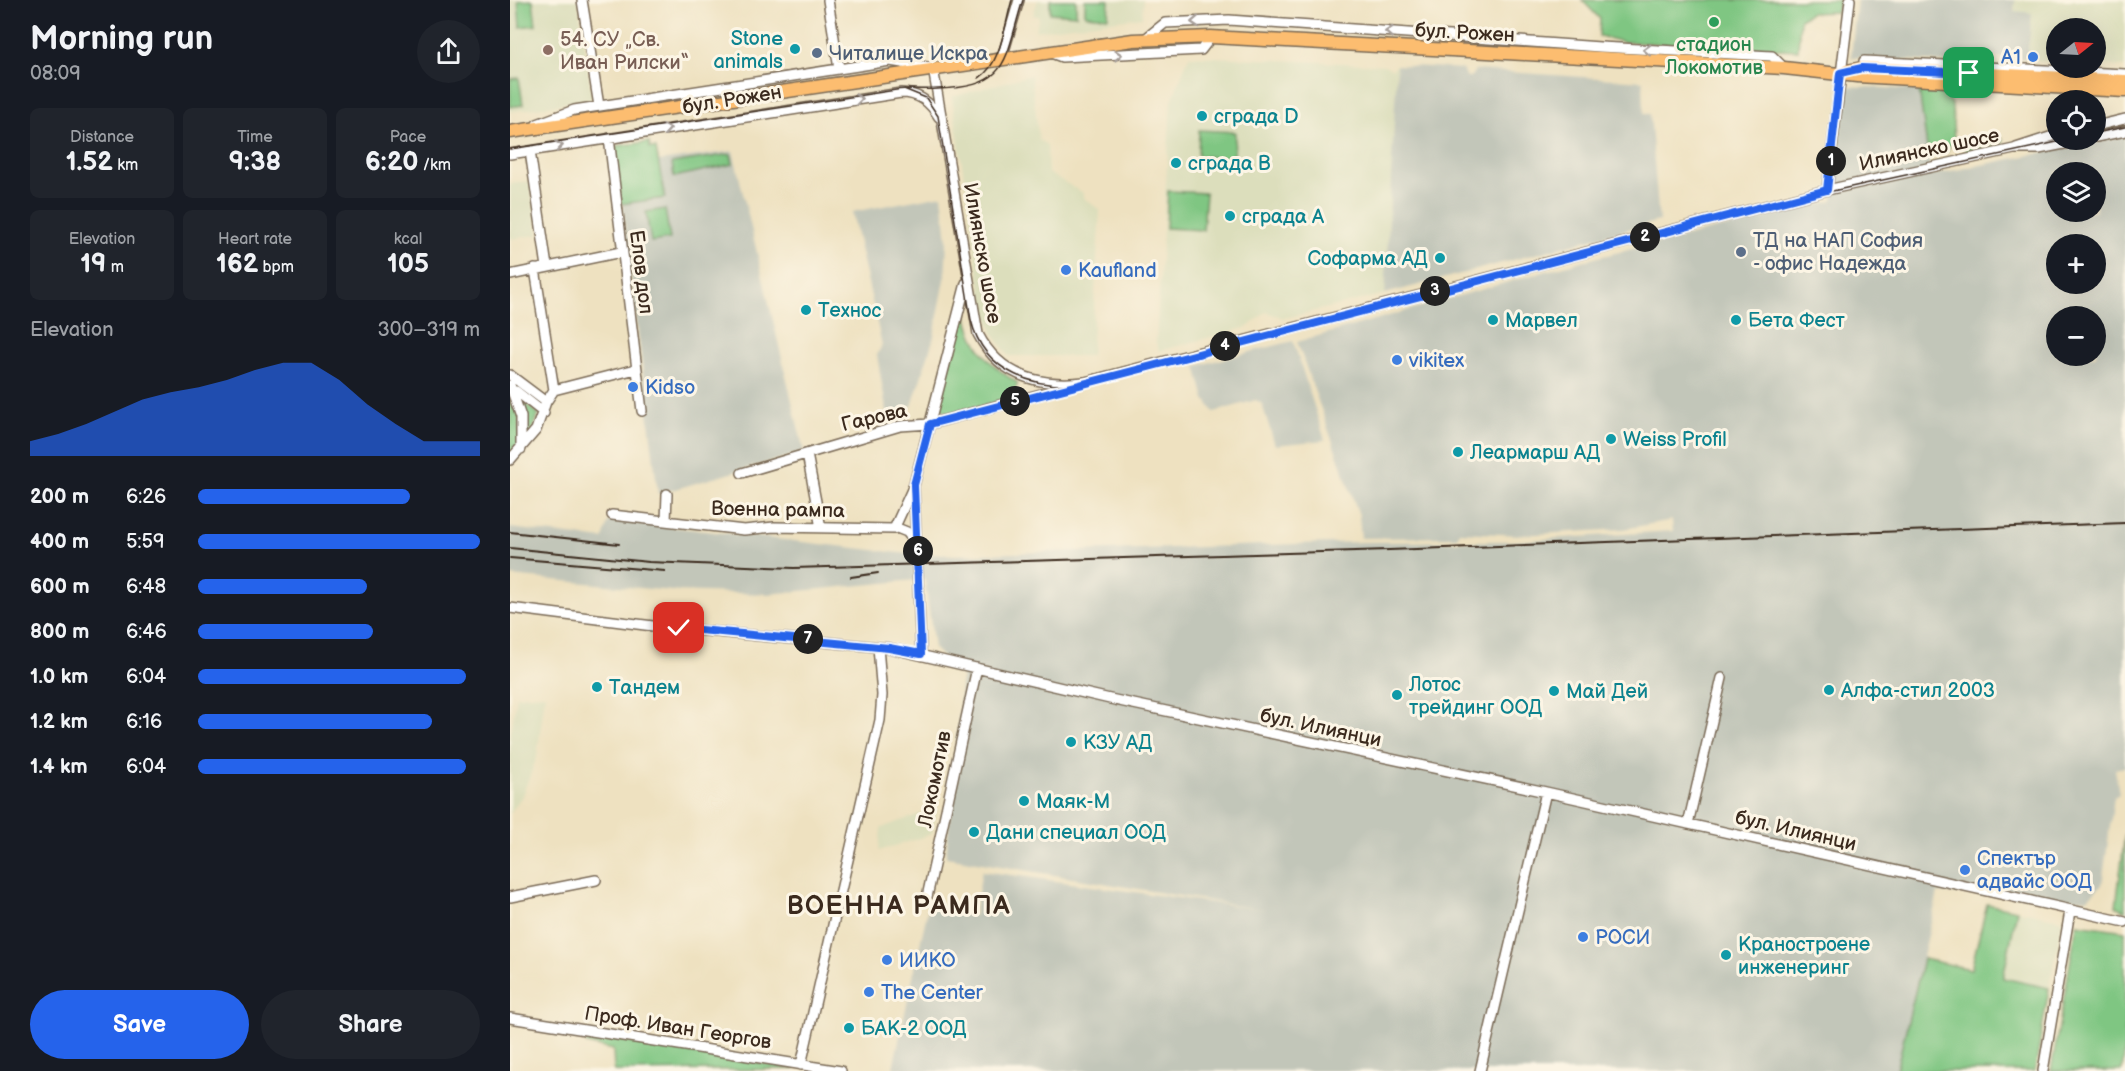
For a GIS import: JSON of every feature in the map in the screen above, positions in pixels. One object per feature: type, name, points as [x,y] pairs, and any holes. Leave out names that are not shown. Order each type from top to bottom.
[{"type":"main road","name":"бул. Рожен","points":[[515,131],[1002,58],[1145,39],[1211,37],[1784,68],[2125,91]]},
{"type":"main road","name":"бул. Рожен","points":[[1840,73],[1862,68],[2125,81]]},
{"type":"street","points":[[582,0],[598,106]]},
{"type":"street","points":[[828,0],[838,69]]},
{"type":"street","points":[[1002,58],[1019,0]]},
{"type":"street","points":[[1827,190],[1850,0]]},
{"type":"street","name":"бул. Рожен","points":[[1145,39],[1165,23],[1229,20],[1600,47],[1772,56],[1784,68]]},
{"type":"street","name":"бул. Рожен","points":[[1048,52],[1062,57],[1201,50],[1211,37]]},
{"type":"street","name":"бул. Рожен","points":[[515,131],[574,110],[890,61],[933,68]]},
{"type":"street","points":[[1863,61],[2125,74]]},
{"type":"street","name":"Илиянско шосе","points":[[933,68],[978,334],[1000,363],[1016,374],[1042,383],[1085,382],[1827,190],[2014,149],[2046,137]]},
{"type":"street","name":"бул. Рожен","points":[[510,154],[901,93],[915,94],[926,101],[938,116],[943,128]]},
{"type":"street","points":[[2106,124],[2125,119]]},
{"type":"street","points":[[2106,135],[2125,131]]},
{"type":"street","name":"Елов дол","points":[[609,138],[642,411]]},
{"type":"street","name":"Илиянско шосе","points":[[2014,149],[2046,148]]},
{"type":"street","points":[[530,151],[547,267]]},
{"type":"street","points":[[510,275],[621,252]]},
{"type":"street","points":[[535,269],[554,390]]},
{"type":"street","points":[[918,546],[907,532],[893,529],[914,485],[967,278]]},
{"type":"street","points":[[510,460],[536,430],[546,402],[554,390],[636,369]]},
{"type":"street","points":[[510,375],[546,402]]},
{"type":"street","name":"Гарова","points":[[742,473],[900,426],[930,424],[1085,382]]},
{"type":"street","points":[[510,385],[544,412]]},
{"type":"street","points":[[510,385],[521,417],[521,450]]},
{"type":"street","points":[[807,454],[821,528]]},
{"type":"street","points":[[914,485],[921,654]]},
{"type":"street","points":[[666,521],[667,494]]},
{"type":"street","name":"Военна рампа","points":[[612,515],[744,530],[893,529]]},
{"type":"street","name":"бул. Илиянци","points":[[510,609],[644,625],[878,647],[921,654],[1325,747],[1546,792],[2070,911],[2123,919]]},
{"type":"street","points":[[801,1065],[880,720],[882,695],[878,647]]},
{"type":"street","name":"Локомотив","points":[[927,897],[976,668]]},
{"type":"street","points":[[1688,825],[1722,678]]},
{"type":"street","points":[[1480,1071],[1546,792]]},
{"type":"street","points":[[510,897],[596,880]]},
{"type":"street","points":[[2043,1071],[2070,911]]},
{"type":"street","name":"Проф. Иван Георгов","points":[[510,1018],[841,1071]]},
{"type":"shaded area","name":"54. СУ „Св. Иван Рилски“","points":[[510,0],[578,0],[592,99],[510,112]]},
{"type":"shaded area","points":[[1038,0],[1143,0],[1142,17],[1035,31],[1039,17],[1033,15]]},
{"type":"shaded area","points":[[1857,0],[2015,0],[2014,11],[2032,13],[2027,59],[1979,56],[1978,64],[1851,57]]},
{"type":"shaded area","points":[[2015,0],[2125,0],[2125,67],[2106,65],[2106,18],[2046,18],[2046,62],[2027,59],[2032,14],[2014,11]]},
{"type":"shaded area","points":[[1189,56],[1385,65],[1392,69],[1397,65],[1385,294],[1284,318],[1266,312],[1248,327],[1159,351],[1156,343],[1171,103]]},
{"type":"shaded area","points":[[1397,65],[1462,69],[1466,77],[1471,77],[1475,70],[1643,81],[1644,114],[1650,114],[1659,221],[1385,294]]},
{"type":"shaded area","points":[[1031,75],[1039,140],[1047,145],[1048,173],[1082,192],[1085,199],[1100,210],[1091,356],[1008,356],[993,333],[983,304],[952,97]]},
{"type":"shaded area","points":[[1846,86],[1919,90],[1931,175],[2055,150],[2106,150],[2106,140],[2125,136],[2125,767],[2115,769],[2119,794],[2114,797],[2102,885],[2087,899],[1938,893],[1896,1071],[913,1071],[893,1068],[928,908],[974,916],[982,871],[1265,910],[946,857],[962,676],[934,648],[925,579],[768,594],[672,591],[510,576],[510,528],[603,539],[609,520],[908,554],[955,555],[1362,542],[1514,541],[1673,531],[1672,520],[1624,529],[1520,535],[1460,532],[1457,537],[1361,538],[1359,515],[1297,342],[1582,261],[1833,201]]},
{"type":"shaded area","points":[[649,142],[650,148],[656,148],[659,161],[733,151],[804,452],[658,494],[615,146]]},
{"type":"shaded area","points":[[530,181],[538,235],[510,239],[510,184]]},
{"type":"shaded area","points":[[942,195],[947,240],[945,280],[933,340],[912,406],[906,407],[908,414],[888,420],[877,355],[882,345],[852,212]]},
{"type":"shaded area","points":[[1293,341],[1325,440],[1275,445],[1262,404],[1256,400],[1214,412],[1205,399],[1196,366]]},
{"type":"shaded area","points":[[545,694],[537,757],[522,796],[510,814],[510,738],[517,696]]},
{"type":"shaded area","points":[[937,808],[932,834],[879,851],[881,828]]},
{"type":"shaded area","points":[[2017,910],[2063,920],[2049,988],[2003,978]]},
{"type":"green space","points":[[533,0],[536,25],[520,27],[518,1]]},
{"type":"green space","points":[[1050,0],[1076,0],[1076,15],[1050,13]]},
{"type":"green space","points":[[1085,0],[1109,0],[1108,17],[1085,15]]},
{"type":"green space","name":"стадион Локомотив","points":[[1582,0],[1839,0],[1837,12],[1810,13],[1800,19],[1798,50],[1623,42],[1599,36],[1600,19]]},
{"type":"green space","points":[[519,78],[523,105],[510,107],[510,79]]},
{"type":"green space","points":[[1919,90],[1938,91],[1952,105],[1954,139],[1946,152],[1928,155]]},
{"type":"green space","points":[[1199,130],[1235,132],[1234,158],[1198,156]]},
{"type":"green space","points":[[2002,138],[2003,143],[1965,151],[1963,145]]},
{"type":"green space","points":[[649,142],[650,148],[656,148],[665,198],[621,204],[615,146]]},
{"type":"green space","points":[[731,154],[733,164],[674,177],[672,163]]},
{"type":"green space","points":[[1168,191],[1206,193],[1203,230],[1166,228]]},
{"type":"green space","points":[[665,209],[670,239],[651,242],[646,212]]},
{"type":"green space","points":[[962,314],[966,314],[973,336],[984,354],[999,370],[1018,383],[1011,398],[951,415],[941,409],[939,402]]},
{"type":"green space","points":[[510,395],[519,416],[519,445],[510,456]]},
{"type":"green space","points":[[521,400],[539,414],[526,439],[526,424]]},
{"type":"green space","points":[[2125,834],[2125,911],[2116,906]]},
{"type":"green space","points":[[1987,904],[2017,910],[2003,978],[2049,988],[2035,1071],[1896,1071],[1923,959],[1971,969]]},
{"type":"green space","points":[[2077,924],[2125,931],[2125,1048],[2122,1071],[2051,1071]]},
{"type":"green space","points":[[587,1035],[796,1069],[614,1071],[613,1050],[586,1044]]},
{"type":"tram line","points":[[979,78],[986,72],[997,54],[1012,0]]},
{"type":"tram line","points":[[510,149],[896,90],[962,87],[979,83],[992,76],[1001,66],[1007,54],[1023,0]]},
{"type":"tram line","points":[[904,89],[926,98],[938,116],[971,320],[978,338],[988,354],[1000,366],[1015,374],[1032,381],[1068,385],[1086,384],[1828,192],[2046,144]]},
{"type":"tram line","points":[[2106,131],[2125,127]]},
{"type":"railway","points":[[510,548],[649,562],[794,568],[1389,550],[2125,523]]},
{"type":"railway","points":[[510,532],[619,544]]},
{"type":"railway","points":[[510,558],[665,571]]},
{"type":"railway","points":[[851,577],[878,573]]},
{"type":"place","name":"стадион Локомотив","points":[[1714,22]]},
{"type":"place","name":"Stone animals","points":[[795,49]]},
{"type":"place","name":"54. СУ „Св. Иван Рилски“","points":[[548,50]]},
{"type":"place","name":"Читалище Искра","points":[[817,53]]},
{"type":"place","name":"A1","points":[[2033,57]]},
{"type":"place","name":"сграда D","points":[[1202,116]]},
{"type":"place","name":"сграда В","points":[[1176,163]]},
{"type":"place","name":"сграда А","points":[[1230,216]]},
{"type":"place","name":"ТД на НАП София - офис Надежда","points":[[1741,252]]},
{"type":"place","name":"Софарма АД","points":[[1440,258]]},
{"type":"place","name":"Kaufland","points":[[1066,270]]},
{"type":"place","name":"Технос","points":[[806,310]]},
{"type":"place","name":"Марвел","points":[[1493,320]]},
{"type":"place","name":"Бета Фест","points":[[1736,320]]},
{"type":"place","name":"vikitex","points":[[1397,360]]},
{"type":"place","name":"Kidso","points":[[633,387]]},
{"type":"place","name":"Weiss Profil","points":[[1611,439]]},
{"type":"place","name":"Леармарш АД","points":[[1458,452]]},
{"type":"place","name":"Тандем","points":[[597,687]]},
{"type":"place","name":"Алфа-стил 2003","points":[[1829,690]]},
{"type":"place","name":"Май Дей","points":[[1554,691]]},
{"type":"place","name":"Лотос трейдинг ООД","points":[[1397,695]]},
{"type":"place","name":"КЗУ АД","points":[[1071,742]]},
{"type":"place","name":"Маяк-М","points":[[1024,801]]},
{"type":"place","name":"Дани специал ООД","points":[[974,832]]},
{"type":"place","name":"Спектър адвайс ООД","points":[[1965,870]]},
{"type":"place","name":"РОСИ","points":[[1583,937]]},
{"type":"place","name":"Краностроене инженеринг","points":[[1726,955]]},
{"type":"place","name":"ИИКО","points":[[887,960]]},
{"type":"place","name":"The Center","points":[[869,992]]},
{"type":"place","name":"БАК-2 ООД","points":[[849,1028]]},
{"type":"district","name":"ВОЕННА РАМПА","points":[[899,905]]},
{"type":"route","points":[[679,628],[889,648],[921,654],[920,585],[914,485],[930,424],[1827,190],[1840,73],[1862,68],[1969,73]]}]
